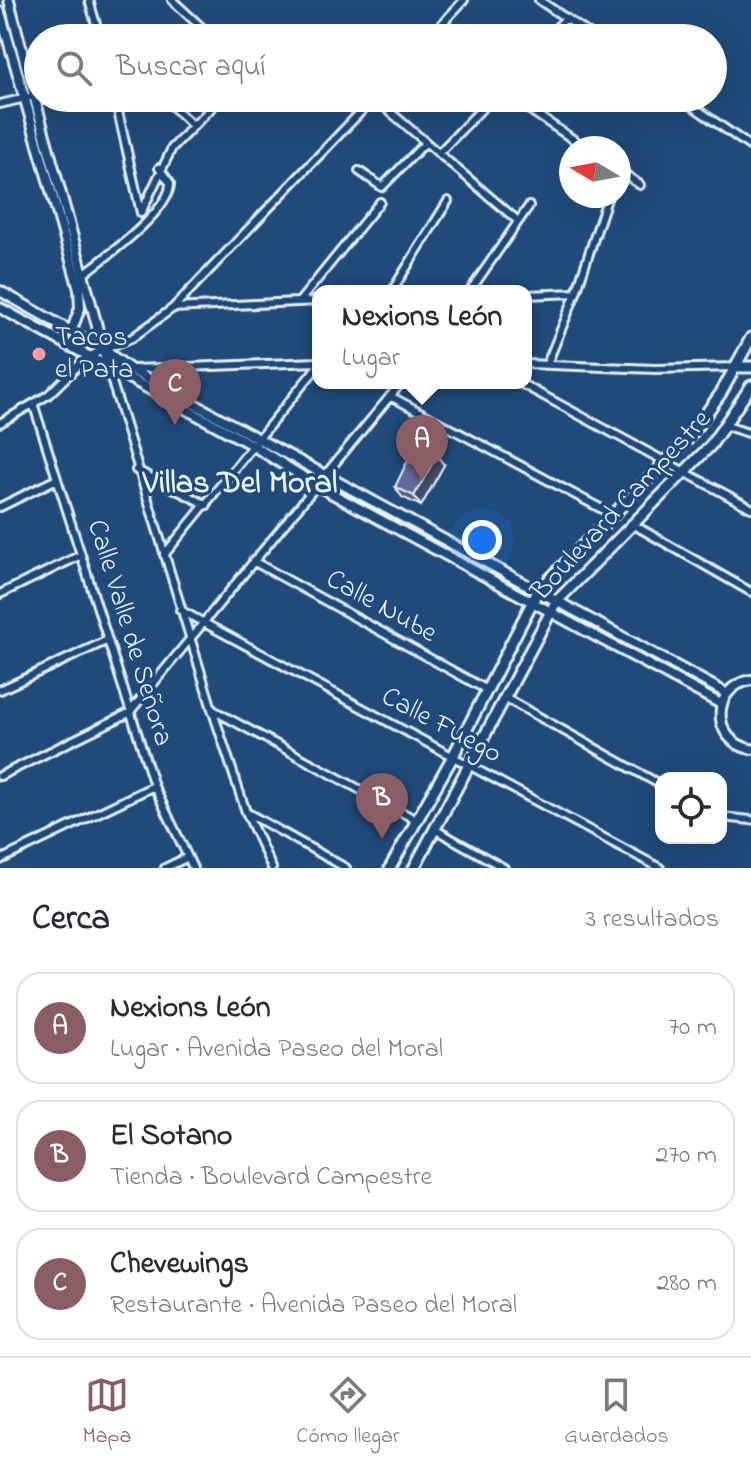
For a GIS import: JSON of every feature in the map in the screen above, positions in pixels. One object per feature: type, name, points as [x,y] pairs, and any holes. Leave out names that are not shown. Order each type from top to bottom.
[{"type":"main road","name":"Boulevard Campestre","points":[[390,868],[452,758],[538,591],[615,516],[699,427],[751,338]]},
{"type":"main road","points":[[736,367],[751,367]]},
{"type":"main road","name":"Boulevard Campestre","points":[[414,868],[507,699],[556,602],[687,472],[727,426],[751,386]]},
{"type":"street","points":[[9,0],[24,66]]},
{"type":"street","points":[[89,0],[96,24]]},
{"type":"street","points":[[172,0],[198,24]]},
{"type":"street","points":[[442,24],[464,0]]},
{"type":"street","points":[[539,0],[575,24]]},
{"type":"street","points":[[0,12],[24,78]]},
{"type":"street","points":[[560,24],[566,18]]},
{"type":"street","points":[[0,104],[24,99]]},
{"type":"street","points":[[34,112],[53,204],[80,299],[71,332]]},
{"type":"street","points":[[36,112],[65,201],[136,470],[246,812],[272,868]]},
{"type":"street","points":[[118,112],[143,224]]},
{"type":"street","points":[[178,112],[193,126]]},
{"type":"street","points":[[141,213],[159,168],[172,148],[207,112]]},
{"type":"street","points":[[0,423],[34,406],[87,357],[132,338],[173,308],[361,112]]},
{"type":"street","points":[[391,112],[518,221]]},
{"type":"street","points":[[439,153],[479,112]]},
{"type":"street","points":[[533,112],[568,136]]},
{"type":"street","points":[[701,112],[751,147]]},
{"type":"street","points":[[359,171],[382,187],[426,142]]},
{"type":"street","points":[[85,273],[143,224],[170,191],[170,183],[159,168]]},
{"type":"street","points":[[631,179],[640,185]]},
{"type":"street","points":[[53,204],[65,201]]},
{"type":"street","points":[[396,285],[448,201]]},
{"type":"street","points":[[313,285],[380,202]]},
{"type":"street","points":[[474,285],[529,206]]},
{"type":"street","points":[[547,364],[576,293],[604,208]]},
{"type":"street","points":[[299,302],[312,286]]},
{"type":"street","points":[[0,291],[103,349],[130,369],[726,693]]},
{"type":"street","points":[[532,295],[576,293]]},
{"type":"street","points":[[173,308],[312,301]]},
{"type":"street","points":[[0,308],[252,445],[316,485],[549,613],[721,704]]},
{"type":"street","points":[[130,369],[312,364]]},
{"type":"street","points":[[532,364],[655,369],[736,367]]},
{"type":"street","points":[[164,555],[312,372]]},
{"type":"street","points":[[0,776],[129,713],[396,389]]},
{"type":"street","points":[[531,389],[751,508]]},
{"type":"street","points":[[390,396],[615,516]]},
{"type":"street","name":"Calle Valle de Señora","points":[[34,406],[154,786],[193,868]]},
{"type":"street","points":[[727,426],[751,434]]},
{"type":"street","points":[[136,470],[207,505]]},
{"type":"street","points":[[0,507],[57,479]]},
{"type":"street","points":[[634,525],[751,592]]},
{"type":"street","points":[[0,594],[81,555]]},
{"type":"street","name":"Calle Nube","points":[[253,561],[487,690]]},
{"type":"street","name":"Calle Fuego","points":[[180,610],[660,868]]},
{"type":"street","points":[[0,690],[108,640]]},
{"type":"street","points":[[751,680],[726,693],[721,704],[725,733],[749,749],[751,759]]},
{"type":"street","points":[[507,699],[655,782]]},
{"type":"street","points":[[212,709],[418,821]]},
{"type":"street","points":[[0,860],[154,786]]},
{"type":"street","points":[[246,812],[346,868]]},
{"type":"street","points":[[727,818],[751,820]]},
{"type":"street","points":[[436,830],[504,868]]},
{"type":"street","points":[[165,868],[188,857]]},
{"type":"building","points":[[416,443],[437,455],[414,496],[395,487]]},
{"type":"place","name":"Tacos el Pata","points":[[39,354]]},
{"type":"place","name":"Chevewings","points":[[175,425]]},
{"type":"place","name":"Nexions León","points":[[422,481]]},
{"type":"place","name":"El Sotano","points":[[382,839]]},
{"type":"district","name":"Villas Del Moral","points":[[240,484]]}]
